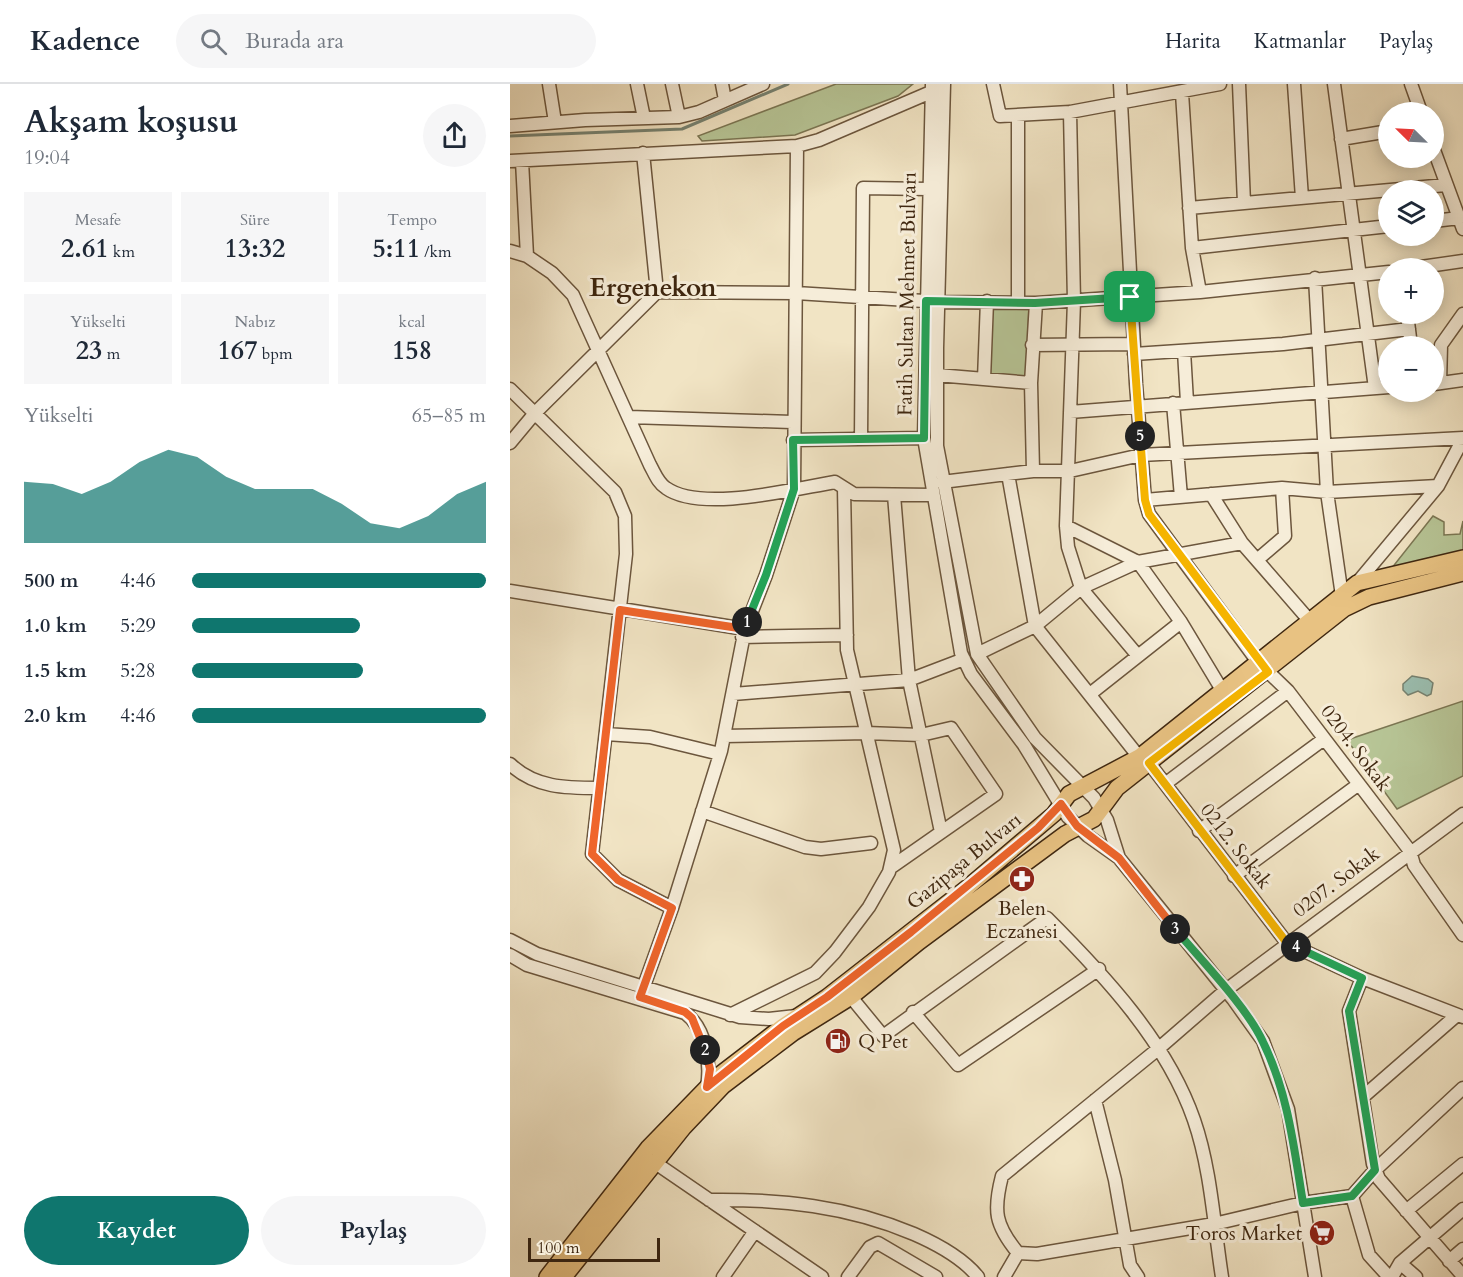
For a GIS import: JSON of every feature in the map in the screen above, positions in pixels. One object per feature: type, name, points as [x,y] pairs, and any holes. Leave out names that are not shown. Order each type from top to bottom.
[{"type":"main road","name":"Gazipaşa Bulvarı","points":[[564,1277],[654,1162],[723,1086],[793,1033],[851,997],[919,942],[1077,826],[1094,819],[1117,788],[1144,760],[1222,690],[1263,667],[1309,620],[1357,583],[1463,558]]},
{"type":"main road","name":"Gazipaşa Bulvarı","points":[[547,1277],[648,1148],[707,1087],[960,893],[1038,828],[1069,794],[1144,760],[1263,667],[1344,609],[1369,597],[1463,573]]},
{"type":"street","points":[[549,84],[555,122]]},
{"type":"street","points":[[637,84],[644,118]]},
{"type":"street","points":[[672,84],[679,117]]},
{"type":"street","points":[[722,84],[725,100]]},
{"type":"street","name":"Fatih Sultan Mehmet Bulvarı","points":[[944,84],[937,446],[942,482],[977,654],[1035,738],[1081,788],[1094,798],[1119,858]]},
{"type":"street","points":[[993,84],[1000,116],[1070,112],[1182,93],[1220,84]]},
{"type":"street","points":[[1120,84],[1130,297],[1145,500],[1282,488],[1327,492],[1438,486]]},
{"type":"street","points":[[1239,84],[1244,203]]},
{"type":"street","points":[[1294,84],[1302,198]]},
{"type":"street","points":[[1334,84],[1375,388]]},
{"type":"street","points":[[1412,84],[1418,102]]},
{"type":"street","points":[[510,126],[679,117],[699,112],[760,85]]},
{"type":"street","points":[[527,256],[516,161],[797,146],[819,140],[932,88]]},
{"type":"street","name":"Fatih Sultan Mehmet Bulvarı","points":[[932,88],[924,438],[956,634],[971,674],[1024,745],[1077,826],[1119,858]]},
{"type":"street","points":[[1182,93],[1188,208],[1200,292]]},
{"type":"street","points":[[1070,112],[1074,301],[1071,345],[1070,471],[1066,525],[1068,548],[1081,588],[1138,656]]},
{"type":"street","points":[[1018,116],[1018,302]]},
{"type":"street","points":[[1341,140],[1378,133]]},
{"type":"street","points":[[642,991],[672,908],[720,753],[744,633],[794,489],[792,422],[797,146]]},
{"type":"street","points":[[643,153],[657,292]]},
{"type":"street","points":[[1440,168],[1461,224],[1444,222]]},
{"type":"street","points":[[1188,208],[1446,185]]},
{"type":"street","points":[[861,439],[863,188],[928,189]]},
{"type":"street","points":[[1192,248],[1378,227]]},
{"type":"street","points":[[510,252],[527,256],[552,273],[573,295],[659,483],[674,493],[693,500],[768,495],[835,482],[854,494],[933,495]]},
{"type":"street","points":[[1444,264],[1463,261]]},
{"type":"street","points":[[510,443],[535,413],[657,292],[796,292],[940,302],[1035,303],[1200,292],[1315,278],[1378,273]]},
{"type":"street","points":[[1315,278],[1327,492],[1342,596]]},
{"type":"street","points":[[984,379],[987,301]]},
{"type":"street","points":[[1033,471],[1031,383],[1035,303]]},
{"type":"street","points":[[1444,342],[1463,314]]},
{"type":"street","points":[[1408,324],[1410,336]]},
{"type":"street","points":[[1032,345],[1184,351],[1317,340],[1409,329]]},
{"type":"street","points":[[1184,351],[1187,402]]},
{"type":"street","points":[[937,375],[1031,383]]},
{"type":"street","points":[[1444,382],[1463,380]]},
{"type":"street","points":[[1070,412],[1378,388]]},
{"type":"street","points":[[510,389],[615,492],[625,516],[626,554],[592,854],[618,880],[672,908]]},
{"type":"street","points":[[1173,403],[1181,496]]},
{"type":"street","points":[[630,417],[792,422]]},
{"type":"street","points":[[793,440],[924,438]]},
{"type":"street","points":[[942,482],[1033,471],[1070,471],[1141,455],[1325,444],[1463,439]]},
{"type":"street","points":[[1357,583],[1438,486],[1463,439]]},
{"type":"street","points":[[1008,474],[1035,626]]},
{"type":"street","points":[[730,1015],[815,973],[835,952],[868,907],[890,868],[894,850],[855,686],[847,635],[844,488]]},
{"type":"street","points":[[1257,560],[1285,536],[1282,488]]},
{"type":"street","points":[[1212,494],[1242,543],[1309,620]]},
{"type":"street","points":[[894,495],[909,680],[942,832]]},
{"type":"street","name":"0204. Sokak","points":[[1145,500],[1149,514],[1263,667],[1288,691],[1410,851],[1414,865],[1463,935]]},
{"type":"street","points":[[1066,525],[1138,562],[1181,622],[1222,690]]},
{"type":"street","points":[[977,654],[1035,626],[1081,588],[1138,562],[1242,543]]},
{"type":"street","points":[[510,591],[744,633],[847,635]]},
{"type":"street","points":[[1090,694],[1181,622]]},
{"type":"street","name":"0212. Sokak","points":[[1035,626],[1165,784],[1287,943],[1362,978],[1460,1016]]},
{"type":"street","points":[[733,694],[909,680],[964,659]]},
{"type":"street","points":[[1165,784],[1288,691]]},
{"type":"street","points":[[724,736],[866,733],[921,735],[951,728],[996,795],[890,868]]},
{"type":"street","points":[[606,734],[661,738],[720,753]]},
{"type":"street","points":[[1199,831],[1324,739]]},
{"type":"street","points":[[510,764],[538,783],[563,788],[599,788]]},
{"type":"street","points":[[1234,876],[1359,784]]},
{"type":"street","points":[[702,811],[805,847],[822,849],[871,843]]},
{"type":"street","name":"0207. Sokak","points":[[1018,1253],[1002,1234],[999,1221],[996,1199],[1002,1176],[1158,1049],[1226,990],[1410,851],[1463,814]]},
{"type":"street","points":[[1119,858],[1226,990],[1263,1041],[1288,1109],[1315,1277]]},
{"type":"street","points":[[851,997],[883,1036],[913,1012],[1047,918],[1098,969],[1158,1049],[1182,1092],[1194,1121],[1222,1277]]},
{"type":"street","points":[[510,940],[537,954],[642,991],[685,1012],[692,1018],[709,1062],[707,1087]]},
{"type":"street","points":[[510,955],[527,965],[642,991],[730,1015],[769,1019],[797,1016]]},
{"type":"street","points":[[913,1012],[958,1065],[1098,969]]},
{"type":"street","points":[[1362,978],[1349,1011],[1375,1170],[1379,1179],[1463,1276]]},
{"type":"street","points":[[1364,1096],[1460,1016]]},
{"type":"street","points":[[1004,1277],[1018,1253],[1037,1254],[1125,1240],[1214,1224],[1303,1203],[1352,1196],[1375,1170],[1463,1088]]},
{"type":"street","points":[[1095,1100],[1115,1180],[1131,1265],[1138,1277]]},
{"type":"street","points":[[654,1162],[822,1277]]},
{"type":"street","points":[[1406,1211],[1463,1164]]},
{"type":"street","points":[[1352,1196],[1369,1255],[1390,1277],[1400,1263],[1463,1209]]},
{"type":"street","points":[[710,1200],[755,1199],[822,1206],[877,1218],[936,1243],[972,1269],[978,1277]]},
{"type":"street","points":[[723,1277],[755,1231]]},
{"type":"street","points":[[848,1277],[870,1247],[878,1243],[936,1277]]},
{"type":"street","points":[[1449,1261],[1463,1249]]},
{"type":"street","points":[[1400,1263],[1416,1277]]},
{"type":"green space","points":[[836,84],[913,84],[898,96],[795,135],[702,141],[698,136]]},
{"type":"green space","points":[[1029,302],[1027,373],[1023,378],[988,374],[990,303]]},
{"type":"green space","points":[[1433,516],[1444,522],[1444,535],[1460,534],[1463,521],[1463,552],[1391,569]]},
{"type":"green space","points":[[1463,701],[1463,776],[1397,809],[1347,740]]},
{"type":"shaded area","points":[[1412,676],[1428,679],[1433,683],[1431,694],[1427,696],[1418,691],[1408,695],[1403,690],[1403,684]]},
{"type":"waterway","points":[[510,136],[682,129],[788,84]]},
{"type":"place","name":"Belen Eczanesi","points":[[1022,879]]},
{"type":"place","name":"Q Pet","points":[[838,1041]]},
{"type":"place","name":"Toros Market","points":[[1322,1233]]},
{"type":"district","name":"Ergenekon","points":[[653,287]]},
{"type":"route","points":[[1130,297],[1145,500],[1149,514],[1258,662],[1268,672],[1149,763],[1287,943],[1362,978],[1349,1011],[1375,1170],[1352,1196],[1303,1203],[1288,1109],[1263,1041],[1233,999],[1119,858],[1077,826],[1068,817],[1061,804],[1054,814],[1038,828],[911,932],[827,997],[783,1026],[707,1087],[710,1069],[692,1018],[685,1012],[640,997],[672,908],[618,880],[602,867],[592,854],[620,610],[745,629],[766,575],[794,489],[793,440],[924,438],[926,301],[1035,303],[1130,297]]}]
